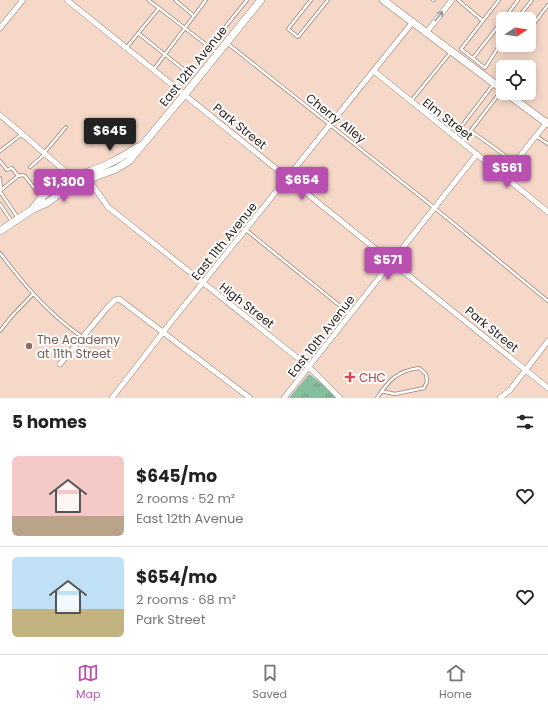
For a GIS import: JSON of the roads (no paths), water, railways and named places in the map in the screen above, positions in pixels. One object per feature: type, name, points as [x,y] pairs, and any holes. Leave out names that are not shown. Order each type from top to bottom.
[{"type":"street","points":[[0,28],[23,0]]},
{"type":"street","name":"Park Street","points":[[67,0],[393,261],[548,388]]},
{"type":"street","points":[[426,33],[452,0]]},
{"type":"street","name":"East 12th Avenue","points":[[33,209],[47,203],[68,187],[116,169],[129,161],[227,43],[259,1]]},
{"type":"street","points":[[387,1],[412,23],[494,84]]},
{"type":"street","name":"East 11th Avenue","points":[[112,398],[412,23]]},
{"type":"street","name":"Elm Street","points":[[374,71],[548,212]]},
{"type":"street","points":[[504,176],[547,123],[516,100]]},
{"type":"street","points":[[0,115],[72,177]]},
{"type":"street","name":"East 12th Avenue","points":[[33,209],[41,198],[63,181],[112,162],[142,145]]},
{"type":"street","name":"East 10th Avenue","points":[[284,398],[477,154]]},
{"type":"street","name":"High Street","points":[[89,180],[108,208],[309,367],[340,398]]},
{"type":"street","points":[[0,231],[33,209]]},
{"type":"street","points":[[60,364],[82,337],[118,298],[250,398]]},
{"type":"street","points":[[501,398],[526,370],[548,341]]},
{"type":"lane","points":[[148,0],[218,54]]},
{"type":"lane","points":[[175,0],[194,16]]},
{"type":"lane","points":[[154,69],[206,0]]},
{"type":"lane","points":[[209,47],[247,0]]},
{"type":"lane","points":[[311,0],[288,29],[298,37],[328,0]]},
{"type":"lane","points":[[458,0],[483,21]]},
{"type":"lane","points":[[496,51],[485,68],[461,49],[499,0]]},
{"type":"lane","points":[[509,12],[518,0]]},
{"type":"lane","points":[[523,12],[532,0]]},
{"type":"lane","points":[[536,21],[548,5]]},
{"type":"lane","points":[[126,47],[147,20],[152,18],[159,8]]},
{"type":"lane","points":[[473,58],[496,28]]},
{"type":"lane","points":[[138,33],[183,69]]},
{"type":"lane","name":"Cherry Alley","points":[[227,43],[435,208],[548,301]]},
{"type":"lane","points":[[411,102],[452,52]]},
{"type":"lane","points":[[454,136],[494,84]]},
{"type":"lane","points":[[462,143],[497,100]]},
{"type":"lane","points":[[30,168],[45,153],[66,127]]},
{"type":"lane","points":[[471,131],[514,163]]},
{"type":"lane","points":[[0,151],[22,133]]},
{"type":"lane","points":[[536,136],[548,144]]},
{"type":"lane","points":[[0,161],[7,170],[12,168],[18,176]]},
{"type":"lane","points":[[1,190],[18,176],[23,175],[41,198]]},
{"type":"lane","points":[[0,178],[1,193],[16,220]]},
{"type":"lane","points":[[0,204],[16,220]]},
{"type":"lane","points":[[246,230],[350,315]]},
{"type":"lane","points":[[0,253],[34,294],[54,315],[82,337]]},
{"type":"lane","points":[[0,331],[11,317],[34,294]]},
{"type":"lane","points":[[377,398],[381,392],[396,375],[406,370],[419,368],[426,374],[427,382],[424,388],[394,394],[381,392]]},
{"type":"place","name":"The Academy at 11th Street","points":[[29,346]]},
{"type":"place","name":"CHC","points":[[350,377]]}]
